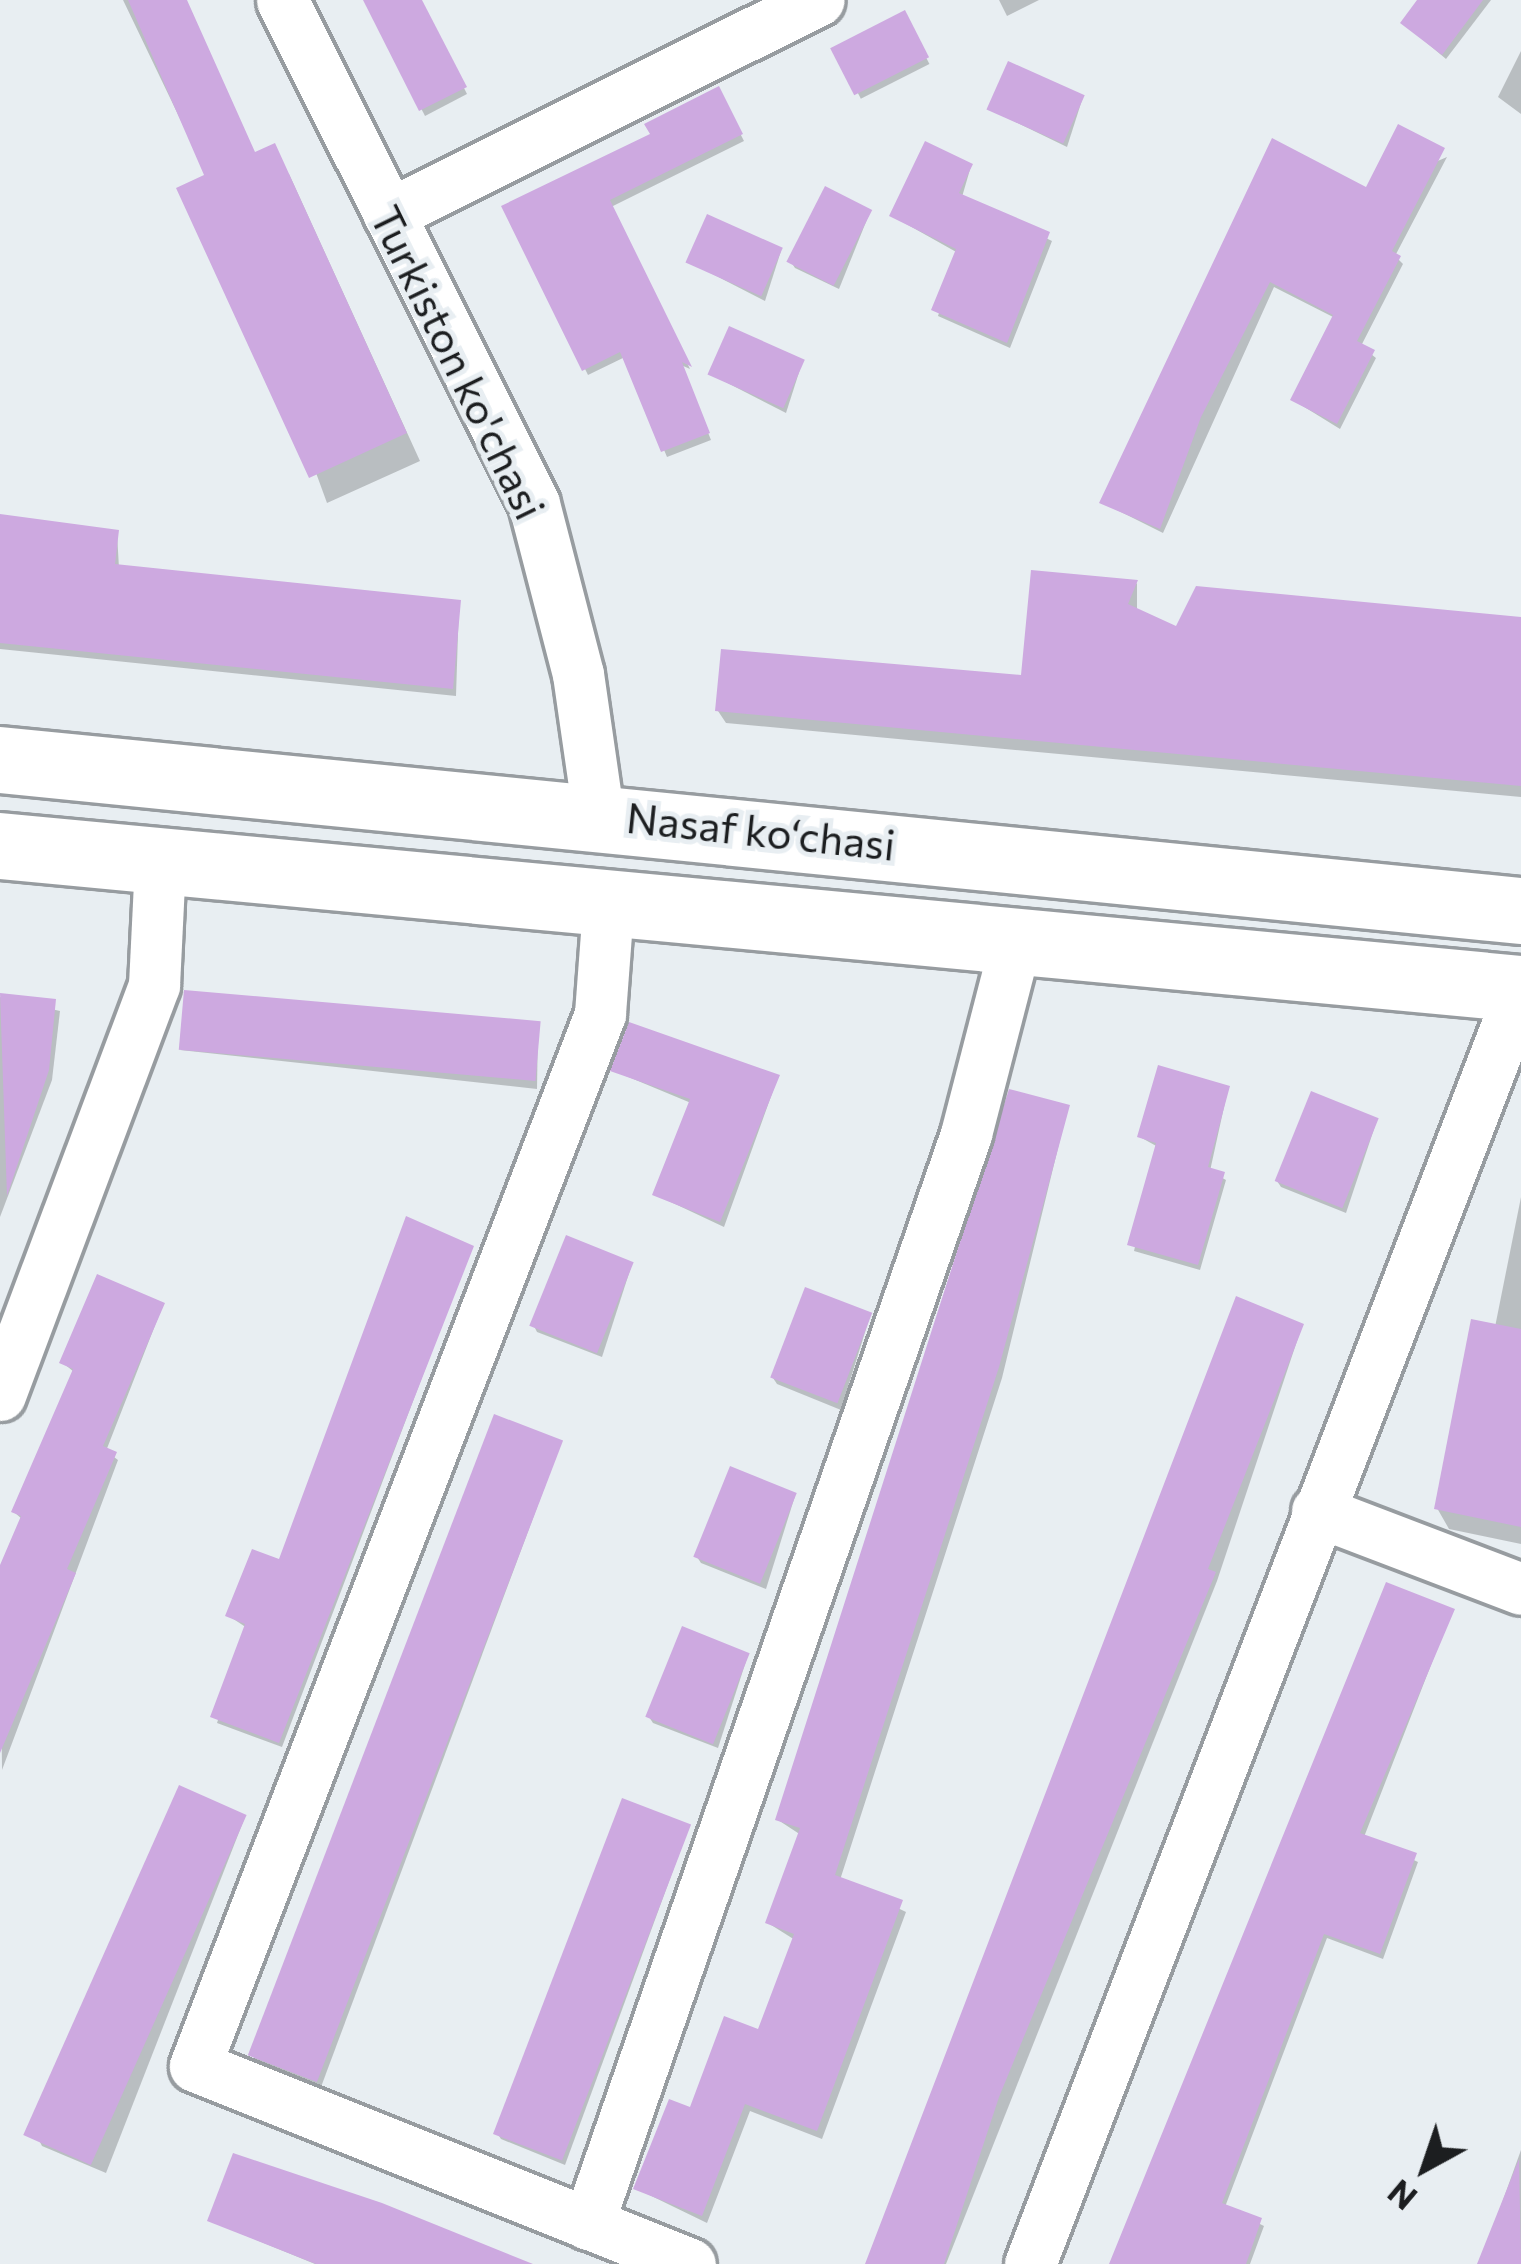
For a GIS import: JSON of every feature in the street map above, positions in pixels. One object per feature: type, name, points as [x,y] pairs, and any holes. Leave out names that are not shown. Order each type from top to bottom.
[{"type":"main road","name":"Nasaf ko‘chasi","points":[[0,760],[598,813],[1521,910]]},
{"type":"main road","points":[[0,846],[608,908],[1521,988]]},
{"type":"street","name":"Turkiston ko'chasi","points":[[282,0],[533,504],[578,674],[598,813]]},
{"type":"street","points":[[389,214],[819,0]]},
{"type":"street","points":[[0,1395],[154,985],[160,860]]},
{"type":"street","points":[[608,908],[600,1014],[195,2066],[690,2264]]},
{"type":"street","points":[[588,2224],[958,1156],[1015,944]]},
{"type":"street","points":[[1030,2264],[1521,988]]},
{"type":"street","points":[[1317,1511],[1521,1589]]},
{"type":"building","points":[[128,0],[187,0],[255,152],[275,143],[407,433],[309,478],[176,188],[204,175]]},
{"type":"building","points":[[363,0],[422,0],[467,87],[419,111]]},
{"type":"building","points":[[1417,0],[1483,0],[1442,55],[1400,23]]},
{"type":"building","points":[[905,10],[929,57],[854,95],[830,48]]},
{"type":"building","points":[[1008,61],[1085,95],[1063,144],[986,109]]},
{"type":"building","points":[[719,86],[743,134],[610,200],[692,367],[682,362],[710,433],[661,452],[620,352],[582,371],[501,206],[650,134],[644,124]]},
{"type":"building","points":[[1398,124],[1445,148],[1392,251],[1401,256],[1357,341],[1375,350],[1337,424],[1290,400],[1333,315],[1270,282],[1201,417],[1160,529],[1099,503],[1272,138],[1366,187]]},
{"type":"building","points":[[925,141],[973,164],[959,193],[1050,232],[1007,343],[931,310],[956,249],[889,216]]},
{"type":"building","points":[[825,186],[872,210],[834,286],[786,262]]},
{"type":"building","points":[[707,214],[783,248],[761,296],[685,262]]},
{"type":"building","points":[[729,326],[805,360],[783,408],[707,374]]},
{"type":"building","points":[[0,514],[119,530],[115,564],[461,600],[453,689],[0,643]]},
{"type":"building","points":[[1031,570],[1138,580],[1128,604],[1176,626],[1196,586],[1521,617],[1521,786],[715,711],[721,649],[1021,675]]},
{"type":"building","points":[[184,990],[541,1021],[535,1081],[179,1050]]},
{"type":"building","points":[[0,993],[56,999],[49,1070],[7,1196]]},
{"type":"building","points":[[629,1022],[780,1075],[720,1222],[652,1195],[690,1099],[610,1071]]},
{"type":"building","points":[[1158,1065],[1230,1086],[1208,1167],[1225,1172],[1198,1265],[1127,1245],[1156,1143],[1137,1137]]},
{"type":"building","points":[[1009,1089],[1070,1105],[999,1367],[835,1875],[903,1900],[817,2131],[745,2104],[702,2216],[633,2189],[669,2099],[690,2107],[724,2016],[758,2029],[794,1934],[765,1923],[800,1828],[775,1820]]},
{"type":"building","points":[[1311,1091],[1379,1118],[1342,1208],[1275,1181]]},
{"type":"building","points":[[406,1216],[474,1246],[279,1743],[210,1717],[245,1624],[225,1616],[252,1549],[279,1559]]},
{"type":"building","points":[[566,1235],[634,1262],[597,1353],[529,1326]]},
{"type":"building","points":[[97,1274],[165,1303],[103,1446],[117,1452],[67,1569],[76,1573],[0,1753],[0,1565],[21,1516],[11,1512],[73,1369],[59,1363]]},
{"type":"building","points":[[805,1287],[872,1313],[837,1403],[770,1378]]},
{"type":"building","points":[[1236,1296],[1304,1324],[1208,1569],[1216,1572],[999,2097],[944,2264],[865,2264]]},
{"type":"building","points":[[1471,1319],[1521,1329],[1521,1527],[1434,1509]]},
{"type":"building","points":[[494,1414],[563,1441],[317,2082],[248,2055]]},
{"type":"building","points":[[730,1466],[797,1493],[760,1584],[693,1557]]},
{"type":"building","points":[[1386,1582],[1455,1609],[1360,1833],[1417,1853],[1380,1954],[1324,1934],[1222,2203],[1262,2218],[1246,2264],[1109,2264]]},
{"type":"building","points":[[682,1626],[750,1653],[713,1744],[645,1717]]},
{"type":"building","points":[[179,1785],[247,1815],[91,2165],[23,2135]]},
{"type":"building","points":[[622,1798],[691,1825],[562,2161],[493,2134]]},
{"type":"building","points":[[233,2153],[382,2203],[533,2264],[316,2264],[207,2221]]},
{"type":"building","points":[[1519,2159],[1521,2264],[1477,2264]]}]
